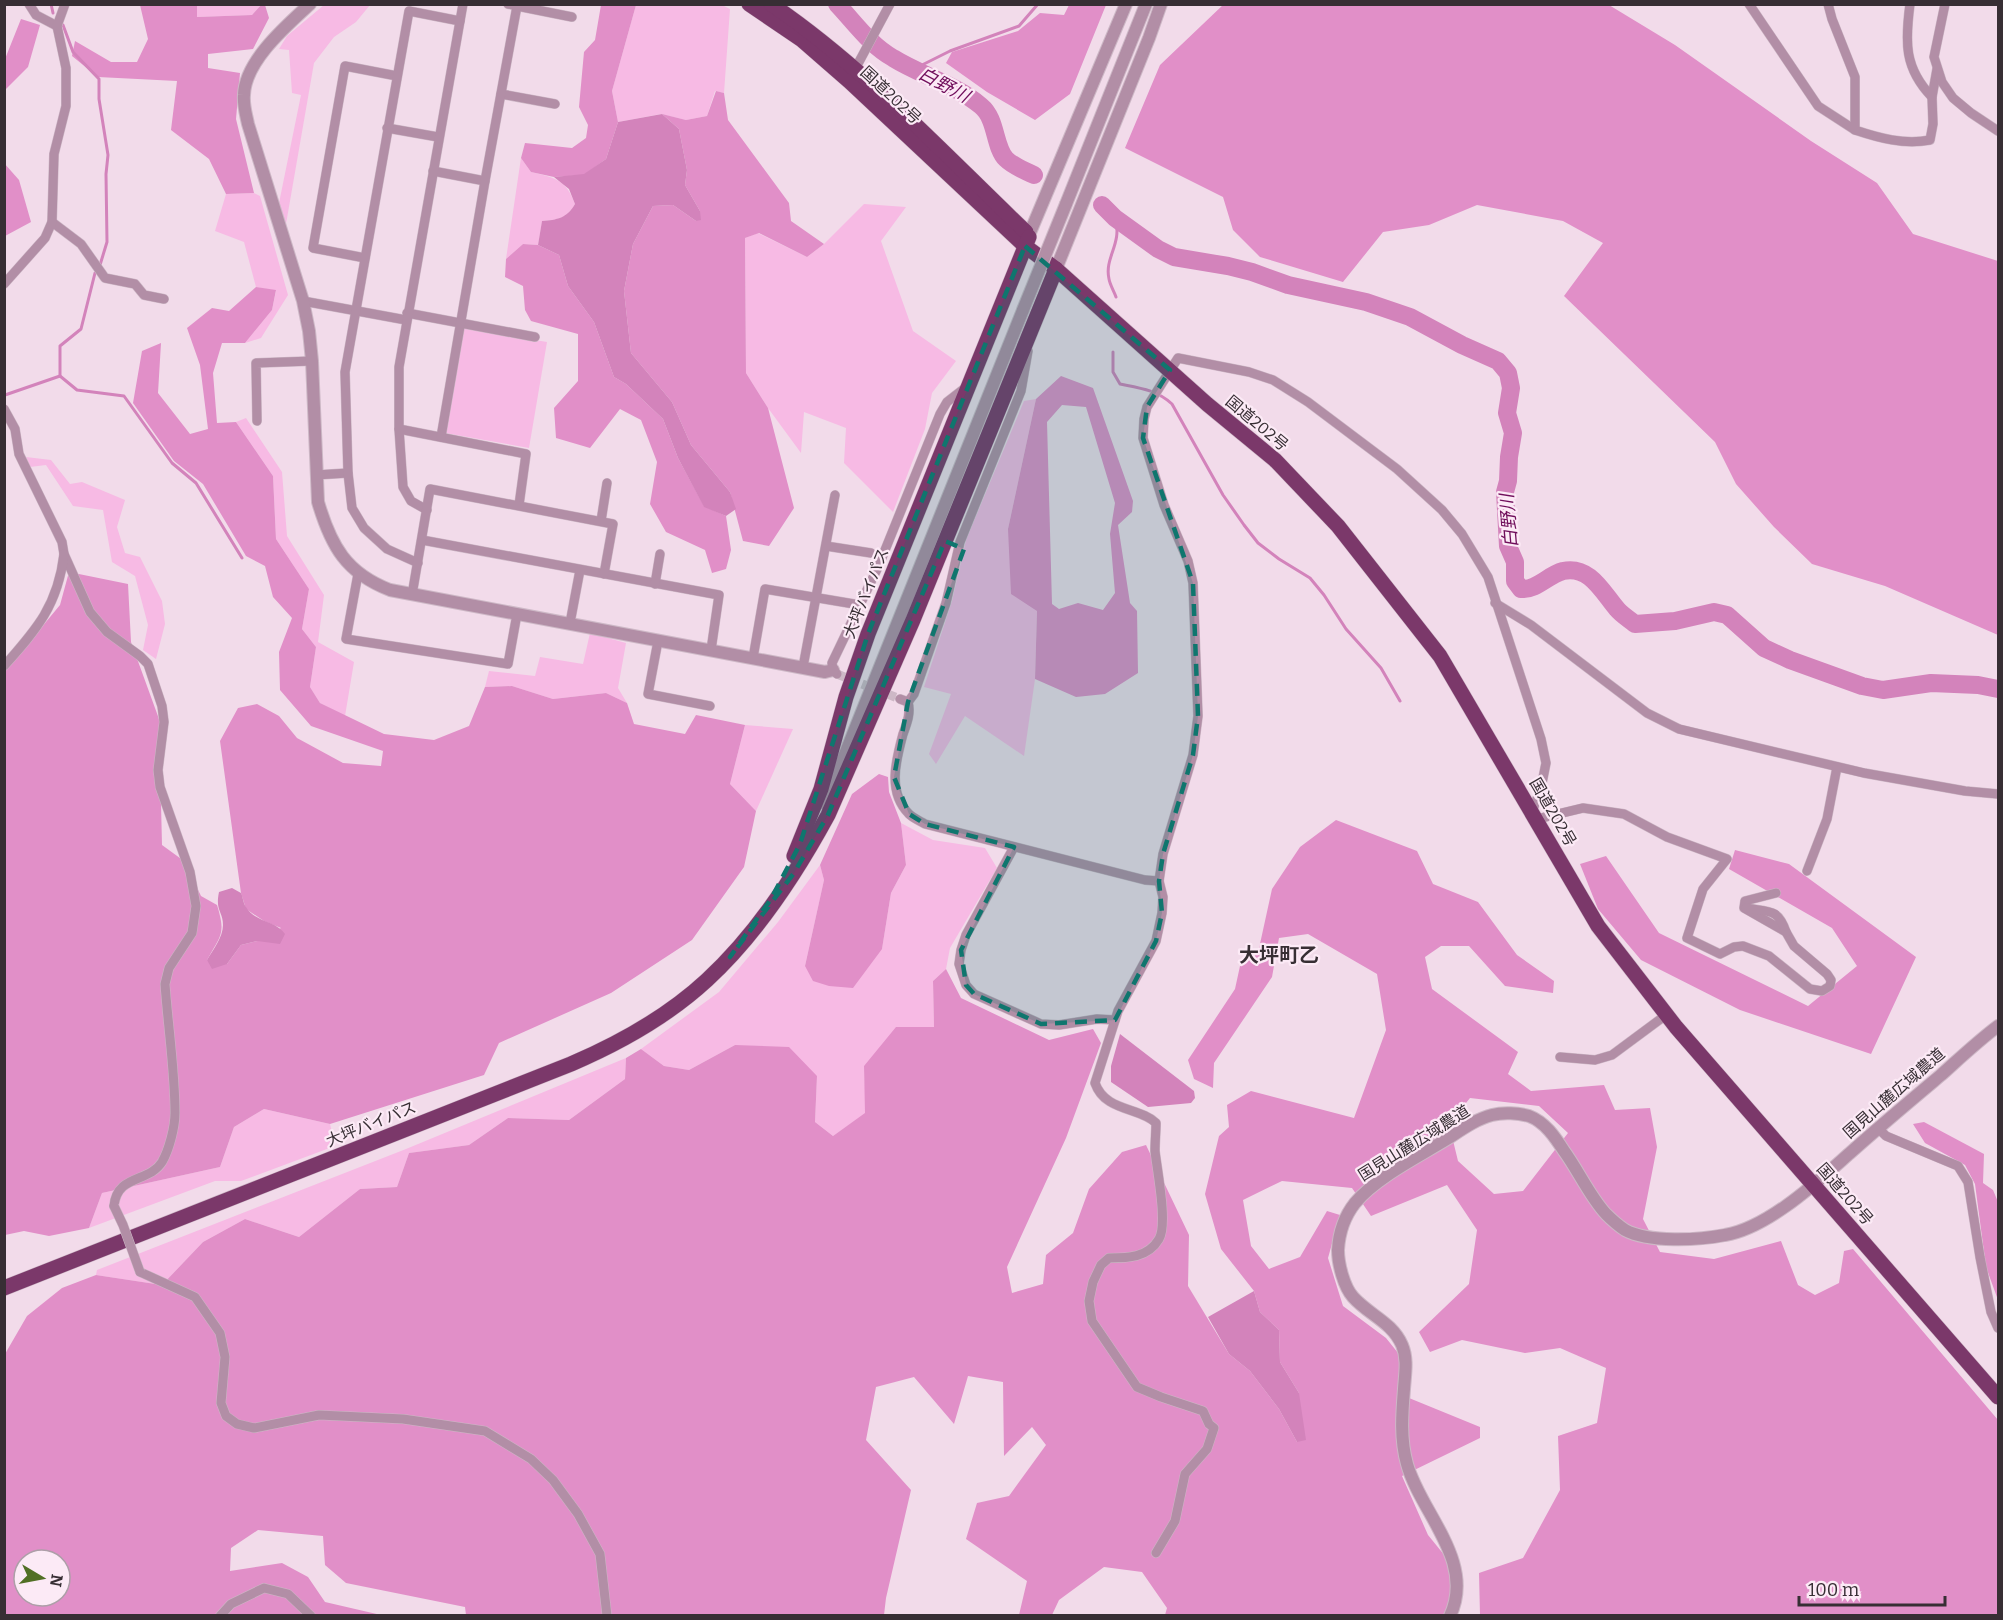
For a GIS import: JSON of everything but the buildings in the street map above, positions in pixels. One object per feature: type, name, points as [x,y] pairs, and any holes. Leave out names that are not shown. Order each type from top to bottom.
[{"type":"highway","name":"国道202号","points":[[748,4],[852,75]]},
{"type":"highway","name":"国道202号","points":[[771,4],[822,42],[852,75],[1056,269],[1207,404],[1275,460],[1338,526],[1440,656],[1598,926],[1666,1015],[1998,1397]]},
{"type":"highway","name":"大坪バイパス","points":[[730,957],[771,899],[801,844],[821,789],[860,655],[1027,241]]},
{"type":"highway","name":"大坪バイパス","points":[[4,1288],[599,1052],[672,1008],[706,981],[730,957],[774,900],[813,842],[836,797],[913,620],[1056,269]]},
{"type":"street","points":[[29,4],[36,15],[57,26]]},
{"type":"street","points":[[4,284],[45,238],[52,222],[54,154],[66,106],[66,68],[57,26],[65,4]]},
{"type":"street","points":[[310,4],[281,30],[263,54],[247,80],[244,95],[248,124],[303,301],[309,331],[318,502],[325,525],[343,558],[358,574],[373,584],[412,595],[835,672],[832,663],[879,565],[940,414],[947,402],[969,385]]},
{"type":"street","points":[[427,510],[411,501],[403,487],[399,429],[399,367],[438,137],[464,4]]},
{"type":"street","points":[[852,75],[890,4]]},
{"type":"street","points":[[1027,241],[1126,4]]},
{"type":"street","points":[[774,900],[808,841],[822,811],[1146,4]]},
{"type":"street","points":[[1056,269],[1161,4]]},
{"type":"street","points":[[1749,4],[1818,105],[1855,130],[1906,142],[1930,140],[1933,124],[1932,97],[1937,69]]},
{"type":"street","points":[[1828,4],[1855,77],[1855,130]]},
{"type":"street","points":[[1910,4],[1907,48],[1912,70],[1921,86],[1932,97]]},
{"type":"street","points":[[1944,4],[1934,57],[1942,82],[1953,98],[1998,131]]},
{"type":"street","points":[[441,437],[501,94],[513,5],[572,17]]},
{"type":"street","points":[[418,563],[387,549],[363,528],[352,508],[348,473],[345,372],[409,11],[460,21]]},
{"type":"street","points":[[365,258],[313,248],[343,77],[345,66],[397,76]]},
{"type":"street","points":[[501,94],[555,104]]},
{"type":"street","points":[[387,128],[438,137]]},
{"type":"street","points":[[433,171],[485,181]]},
{"type":"street","points":[[52,222],[81,244],[105,278],[135,284],[144,294],[164,299]]},
{"type":"street","points":[[303,301],[536,337]]},
{"type":"street","points":[[1031,331],[1022,391],[960,542],[946,603],[914,694],[904,701],[910,710],[896,760],[894,777],[898,796],[909,814],[925,824],[1144,880],[1159,881]]},
{"type":"street","points":[[1156,1553],[1175,1521],[1185,1474],[1207,1449],[1214,1428],[1203,1411],[1137,1387],[1092,1321],[1089,1301],[1093,1282],[1101,1265],[1109,1258],[1138,1256],[1148,1250],[1160,1239],[1162,1218],[1155,1149],[1156,1122],[1151,1117],[1123,1109],[1098,1092],[1095,1083],[1096,1073],[1118,1011],[1156,941],[1162,913],[1163,897],[1159,881],[1163,854],[1192,755],[1198,716],[1193,583],[1188,561],[1164,505],[1143,438],[1147,407],[1178,358],[1249,372],[1273,380],[1308,402],[1397,469],[1442,510],[1462,534],[1488,577],[1529,700],[1546,763],[1534,815],[1583,808],[1624,814],[1667,837],[1728,859],[1703,889],[1687,938],[1720,954],[1734,947],[1743,946],[1769,956],[1810,989],[1822,991],[1830,986],[1832,980],[1827,974],[1794,946],[1786,932],[1744,908],[1745,901],[1776,893]]},
{"type":"street","points":[[257,421],[256,363],[312,361]]},
{"type":"street","points":[[4,409],[15,429],[19,454],[62,542],[64,554],[90,612],[107,632],[148,664],[162,706],[164,722],[158,770],[160,787],[190,872],[196,906],[192,933],[169,968],[165,984],[175,1115],[169,1144],[162,1161],[155,1169],[121,1186],[115,1198],[114,1206],[140,1272],[195,1298],[220,1334],[225,1357],[221,1403],[226,1416],[237,1424],[254,1428],[319,1415],[403,1419],[485,1431],[531,1459],[552,1480],[578,1514],[600,1554],[607,1616]]},
{"type":"street","points":[[399,429],[526,454],[519,505]]},
{"type":"street","points":[[316,475],[348,473]]},
{"type":"street","points":[[601,521],[608,483]]},
{"type":"street","points":[[412,595],[430,489],[613,524],[604,574]]},
{"type":"street","points":[[803,667],[835,495]]},
{"type":"street","points":[[422,540],[719,596],[711,650]]},
{"type":"street","points":[[826,546],[871,554]]},
{"type":"street","points":[[4,666],[34,633],[52,605],[62,572],[64,554]]},
{"type":"street","points":[[655,584],[660,554]]},
{"type":"street","points":[[570,623],[580,570]]},
{"type":"street","points":[[358,574],[346,639],[508,664],[517,614]]},
{"type":"street","points":[[753,658],[765,589],[860,604]]},
{"type":"street","points":[[1495,603],[1531,626],[1661,721],[1679,729],[1837,768],[1965,791],[1998,794]]},
{"type":"street","points":[[658,641],[648,694],[710,706]]},
{"type":"street","points":[[1807,871],[1827,819],[1837,768]]},
{"type":"street","points":[[1014,847],[966,935],[959,964],[966,984],[974,994],[1041,1024],[1059,1025],[1097,1019],[1115,1020]]},
{"type":"street","points":[[1560,1058],[1595,1060],[1612,1055],[1666,1015]]},
{"type":"street","name":"国見山麓広域農道","points":[[1450,1616],[1457,1585],[1453,1564],[1444,1537],[1407,1466],[1401,1440],[1406,1372],[1402,1344],[1392,1329],[1352,1296],[1338,1256],[1338,1238],[1352,1207],[1371,1188],[1473,1123],[1493,1114],[1511,1113],[1529,1116],[1553,1134],[1605,1212],[1625,1230],[1643,1236],[1693,1238],[1726,1235],[1749,1228],[1813,1185],[1998,1026]]},
{"type":"street","points":[[1878,1128],[1887,1136],[1958,1166],[1968,1182],[1991,1312],[1998,1328]]},
{"type":"street","points":[[220,1616],[231,1604],[264,1588],[288,1594],[311,1616]]},
{"type":"highlighted area","points":[[1025,246],[1170,370],[1147,407],[1143,438],[1193,583],[1198,716],[1193,755],[1163,854],[1159,881],[1162,913],[1156,941],[1115,1020],[1041,1024],[974,994],[966,985],[961,950],[1014,847],[925,824],[909,814],[894,777],[908,702],[964,549],[945,541],[828,815],[794,873],[730,957],[771,899],[800,844],[868,634]]},
{"type":"shaded area","points":[[720,4],[730,9],[724,93],[715,91],[707,116],[686,120],[661,114],[618,122],[612,91],[636,5]]},
{"type":"shaded area","points":[[1224,4],[1609,5],[1675,45],[1811,141],[1877,183],[1913,234],[1998,261],[1998,635],[1885,586],[1812,564],[1774,527],[1736,484],[1715,442],[1564,296],[1603,243],[1563,221],[1477,205],[1429,225],[1383,232],[1343,282],[1260,257],[1233,230],[1223,197],[1125,148],[1160,65]]},
{"type":"shaded area","points":[[140,5],[197,5],[197,17],[252,15],[261,5],[265,5],[269,18],[253,49],[208,54],[208,68],[240,73],[236,119],[254,193],[226,194],[209,159],[171,130],[177,81],[98,77],[72,56],[75,41],[111,62],[137,62],[148,39]]},
{"type":"shaded area","points":[[197,5],[261,5],[252,15],[196,17]]},
{"type":"shaded area","points":[[324,5],[370,5],[356,22],[334,37],[314,63],[286,224],[279,203],[301,95],[292,93],[289,50],[279,49],[287,36]]},
{"type":"shaded area","points":[[601,5],[636,5],[612,91],[618,122],[606,159],[584,175],[554,177],[531,172],[521,158],[525,143],[572,148],[586,138],[588,125],[579,107],[584,52],[595,40]]},
{"type":"shaded area","points":[[1069,5],[1106,5],[1070,94],[1035,120],[987,92],[946,63],[952,52],[1018,31],[1040,13],[1064,15]]},
{"type":"shaded area","points":[[21,19],[40,25],[28,67],[5,90],[5,59]]},
{"type":"shaded area","points":[[716,91],[724,93],[728,120],[789,203],[791,221],[824,244],[807,257],[759,233],[745,238],[746,373],[768,408],[794,508],[769,546],[743,541],[730,492],[691,445],[672,402],[631,353],[624,291],[633,244],[653,206],[673,205],[696,221],[700,211],[685,185],[687,170],[679,129],[662,114],[686,120],[707,116]]},
{"type":"shaded area","points":[[662,114],[679,129],[687,170],[685,185],[700,211],[701,220],[696,221],[673,205],[653,206],[633,244],[624,291],[631,353],[672,402],[691,445],[730,492],[736,509],[726,516],[704,507],[678,458],[663,419],[626,384],[614,377],[594,322],[568,286],[559,255],[538,245],[542,221],[561,217],[575,204],[569,189],[554,177],[584,174],[606,159],[618,122]]},
{"type":"shaded area","points":[[521,158],[531,172],[553,178],[563,184],[575,204],[562,217],[542,221],[538,245],[523,244],[506,259]]},
{"type":"shaded area","points":[[4,163],[19,180],[31,222],[5,236]]},
{"type":"shaded area","points":[[254,193],[260,196],[288,295],[261,338],[245,343],[272,310],[276,291],[256,287],[244,242],[215,231],[226,194]]},
{"type":"shaded area","points":[[864,204],[906,207],[881,241],[913,331],[956,361],[932,393],[925,429],[893,512],[844,463],[846,428],[804,412],[801,453],[746,373],[745,238],[758,233],[807,257],[824,244]]},
{"type":"shaded area","points":[[523,244],[538,245],[559,255],[568,286],[594,322],[614,377],[626,384],[663,419],[678,458],[704,506],[726,516],[731,550],[726,569],[712,573],[705,550],[666,532],[650,504],[657,462],[641,420],[620,409],[590,448],[556,438],[554,408],[578,381],[578,334],[531,321],[525,310],[523,286],[505,277],[506,259]]},
{"type":"shaded area","points":[[256,287],[276,290],[272,310],[245,343],[222,343],[213,373],[217,423],[236,422],[273,476],[276,539],[309,589],[302,629],[316,647],[310,687],[320,703],[384,734],[434,740],[469,726],[485,687],[512,686],[553,699],[606,693],[627,703],[634,724],[685,734],[696,715],[745,725],[730,784],[756,811],[744,867],[692,940],[611,993],[499,1043],[484,1075],[330,1124],[264,1109],[234,1127],[220,1167],[102,1193],[89,1228],[49,1236],[24,1231],[5,1235],[4,668],[60,605],[69,572],[128,584],[131,642],[159,719],[162,845],[184,861],[201,896],[217,905],[220,915],[221,934],[207,960],[227,964],[241,945],[257,941],[281,928],[264,921],[246,909],[241,893],[220,741],[238,708],[257,704],[279,716],[297,738],[343,763],[381,766],[383,751],[311,726],[280,690],[279,652],[292,618],[273,597],[265,566],[246,556],[203,484],[174,461],[133,403],[142,351],[161,343],[158,393],[190,434],[208,429],[200,365],[187,328],[212,308],[229,311]]},
{"type":"shaded area","points":[[463,328],[547,342],[529,448],[445,433]]},
{"type":"shaded area","points":[[1061,376],[1093,388],[1133,501],[1132,512],[1118,525],[1130,603],[1137,611],[1138,673],[1105,694],[1076,697],[1035,679],[1037,611],[1011,594],[1008,529],[1036,399]],"holes":[[[1062,405],[1086,407],[1115,503],[1110,534],[1115,593],[1103,610],[1078,603],[1059,609],[1052,604],[1047,422]]]},
{"type":"shaded area","points":[[1036,399],[1008,529],[1037,611],[1035,679],[1024,756],[965,716],[936,764],[929,754],[951,694],[924,687],[952,601],[966,540],[1024,401]]},
{"type":"shaded area","points":[[246,418],[282,472],[287,536],[324,595],[318,642],[354,662],[345,716],[320,703],[310,687],[316,647],[302,629],[309,589],[276,539],[273,476],[236,422]]},
{"type":"shaded area","points":[[26,457],[51,460],[70,484],[82,482],[125,500],[117,527],[125,553],[140,557],[162,601],[165,624],[156,659],[143,650],[148,625],[135,576],[112,562],[103,510],[73,506],[46,465],[30,467]]},
{"type":"shaded area","points":[[590,633],[626,643],[618,688],[627,703],[606,693],[553,699],[512,686],[485,687],[489,671],[535,676],[540,657],[583,664]]},
{"type":"shaded area","points":[[745,725],[793,729],[756,811],[730,784]]},
{"type":"shaded area","points":[[879,774],[888,777],[889,792],[901,823],[906,865],[891,893],[882,949],[853,988],[829,986],[813,981],[805,966],[824,880],[820,865],[852,794]]},
{"type":"shaded area","points":[[1336,820],[1417,851],[1433,884],[1478,902],[1517,955],[1554,981],[1553,993],[1505,986],[1469,946],[1441,946],[1425,957],[1432,989],[1518,1052],[1508,1074],[1531,1091],[1604,1085],[1615,1110],[1650,1108],[1657,1147],[1643,1219],[1660,1252],[1714,1259],[1781,1241],[1798,1285],[1815,1295],[1839,1283],[1844,1251],[1853,1249],[1998,1420],[1998,1615],[1480,1615],[1479,1573],[1523,1558],[1560,1490],[1558,1436],[1597,1423],[1606,1368],[1560,1348],[1525,1353],[1462,1340],[1430,1352],[1419,1332],[1469,1284],[1477,1230],[1447,1185],[1371,1216],[1352,1188],[1282,1181],[1243,1200],[1251,1246],[1269,1269],[1300,1257],[1327,1211],[1340,1215],[1328,1258],[1343,1306],[1386,1338],[1411,1369],[1409,1398],[1480,1427],[1480,1438],[1402,1476],[1428,1535],[1454,1567],[1454,1615],[1165,1615],[1167,1608],[1142,1572],[1104,1567],[1059,1600],[1052,1615],[1019,1615],[1027,1581],[966,1539],[977,1503],[1009,1496],[1046,1445],[1032,1427],[1004,1456],[1003,1382],[968,1376],[954,1424],[914,1377],[876,1387],[866,1440],[911,1490],[884,1615],[466,1615],[465,1607],[346,1583],[325,1565],[323,1536],[258,1530],[231,1548],[230,1571],[282,1563],[308,1577],[325,1602],[381,1615],[5,1616],[5,1354],[27,1316],[62,1288],[96,1275],[162,1285],[203,1242],[245,1219],[299,1237],[360,1189],[397,1187],[409,1153],[469,1145],[508,1118],[569,1120],[625,1079],[626,1058],[641,1049],[664,1066],[689,1070],[735,1045],[789,1047],[817,1076],[815,1122],[833,1136],[865,1113],[864,1066],[896,1027],[934,1027],[933,981],[946,969],[961,998],[1049,1040],[1093,1029],[1101,1043],[1066,1138],[1007,1267],[1012,1293],[1043,1284],[1046,1255],[1073,1233],[1089,1189],[1122,1152],[1146,1145],[1189,1235],[1188,1286],[1229,1354],[1250,1371],[1279,1409],[1297,1442],[1299,1393],[1280,1362],[1279,1330],[1260,1312],[1254,1291],[1221,1249],[1205,1194],[1219,1136],[1229,1127],[1227,1105],[1251,1091],[1354,1118],[1386,1030],[1377,974],[1308,934],[1279,938],[1272,977],[1214,1063],[1213,1088],[1194,1079],[1188,1060],[1235,989],[1240,966],[1258,953],[1272,889],[1300,847]],"holes":[[[1470,1098],[1539,1106],[1568,1133],[1523,1191],[1494,1194],[1458,1161],[1449,1124]]]},
{"type":"shaded area","points":[[901,823],[933,840],[985,848],[997,868],[950,948],[946,969],[933,981],[934,1027],[864,1066],[866,1113],[833,1136],[815,1122],[817,1076],[735,1045],[689,1070],[664,1066],[641,1049],[719,992],[778,922],[820,865],[824,880],[805,966],[882,949],[891,893],[906,865]]},
{"type":"shaded area","points":[[1735,850],[1789,864],[1916,957],[1871,1054],[1740,1010],[1641,960],[1598,909],[1580,864],[1606,856],[1659,933],[1808,1006],[1857,966],[1832,928],[1729,869]]},
{"type":"shaded area","points":[[232,888],[241,893],[245,905],[254,916],[277,926],[285,934],[280,944],[257,941],[241,945],[227,964],[212,969],[207,960],[223,930],[218,903],[219,892]]},
{"type":"shaded area","points":[[1120,1034],[1194,1091],[1195,1098],[1191,1103],[1148,1107],[1111,1082],[1111,1066]]},
{"type":"shaded area","points":[[626,1058],[625,1079],[569,1120],[508,1118],[469,1145],[409,1153],[397,1187],[360,1189],[299,1237],[245,1219],[203,1242],[162,1285],[96,1275],[97,1270],[406,1149]]},
{"type":"shaded area","points":[[264,1109],[330,1124],[335,1146],[241,1181],[215,1181],[89,1228],[102,1193],[220,1167],[234,1127]]},
{"type":"shaded area","points":[[1924,1122],[1984,1154],[1983,1183],[1993,1190],[1998,1202],[1998,1300],[1986,1267],[1975,1184],[1965,1165],[1925,1143],[1913,1124]]},
{"type":"shaded area","points":[[1254,1291],[1260,1312],[1279,1330],[1280,1362],[1299,1393],[1306,1440],[1297,1442],[1279,1409],[1250,1371],[1229,1354],[1208,1317]]},
{"type":"waterway","points":[[51,4],[53,13]]},
{"type":"waterway","name":"白野川","points":[[837,4],[885,53],[971,98],[981,106],[990,118],[1002,154],[1016,166],[1034,175]]},
{"type":"waterway","points":[[915,71],[950,51],[1019,26],[1038,4]]},
{"type":"waterway","points":[[63,25],[73,52],[99,79],[99,99],[108,155],[107,242],[100,265]]},
{"type":"waterway","name":"白野川","points":[[1102,205],[1115,218],[1158,249],[1174,257],[1228,266],[1288,285],[1366,302],[1410,317],[1498,361],[1508,373],[1511,388],[1507,413],[1513,433],[1505,492],[1508,546],[1515,562],[1515,581],[1521,589],[1537,585],[1563,571],[1572,570],[1588,576],[1619,611],[1635,624],[1675,621],[1714,612],[1727,615],[1764,648],[1862,686],[1883,690],[1931,683],[1978,685],[1998,689]]},
{"type":"waterway","points":[[1115,218],[1117,235],[1108,271],[1116,297]]},
{"type":"waterway","points":[[95,273],[81,329],[60,346],[60,376],[77,390],[124,396],[172,463],[196,483],[242,558]]},
{"type":"waterway","points":[[1113,352],[1113,372],[1120,384],[1141,388],[1172,404],[1223,495],[1244,525],[1258,543],[1310,578],[1346,629],[1381,668],[1400,701]]},
{"type":"waterway","points":[[5,395],[60,376]]},
{"type":"tunnel","points":[[837,674],[900,699]]},
{"type":"district","name":"大坪町乙","points":[[1279,955]]}]
